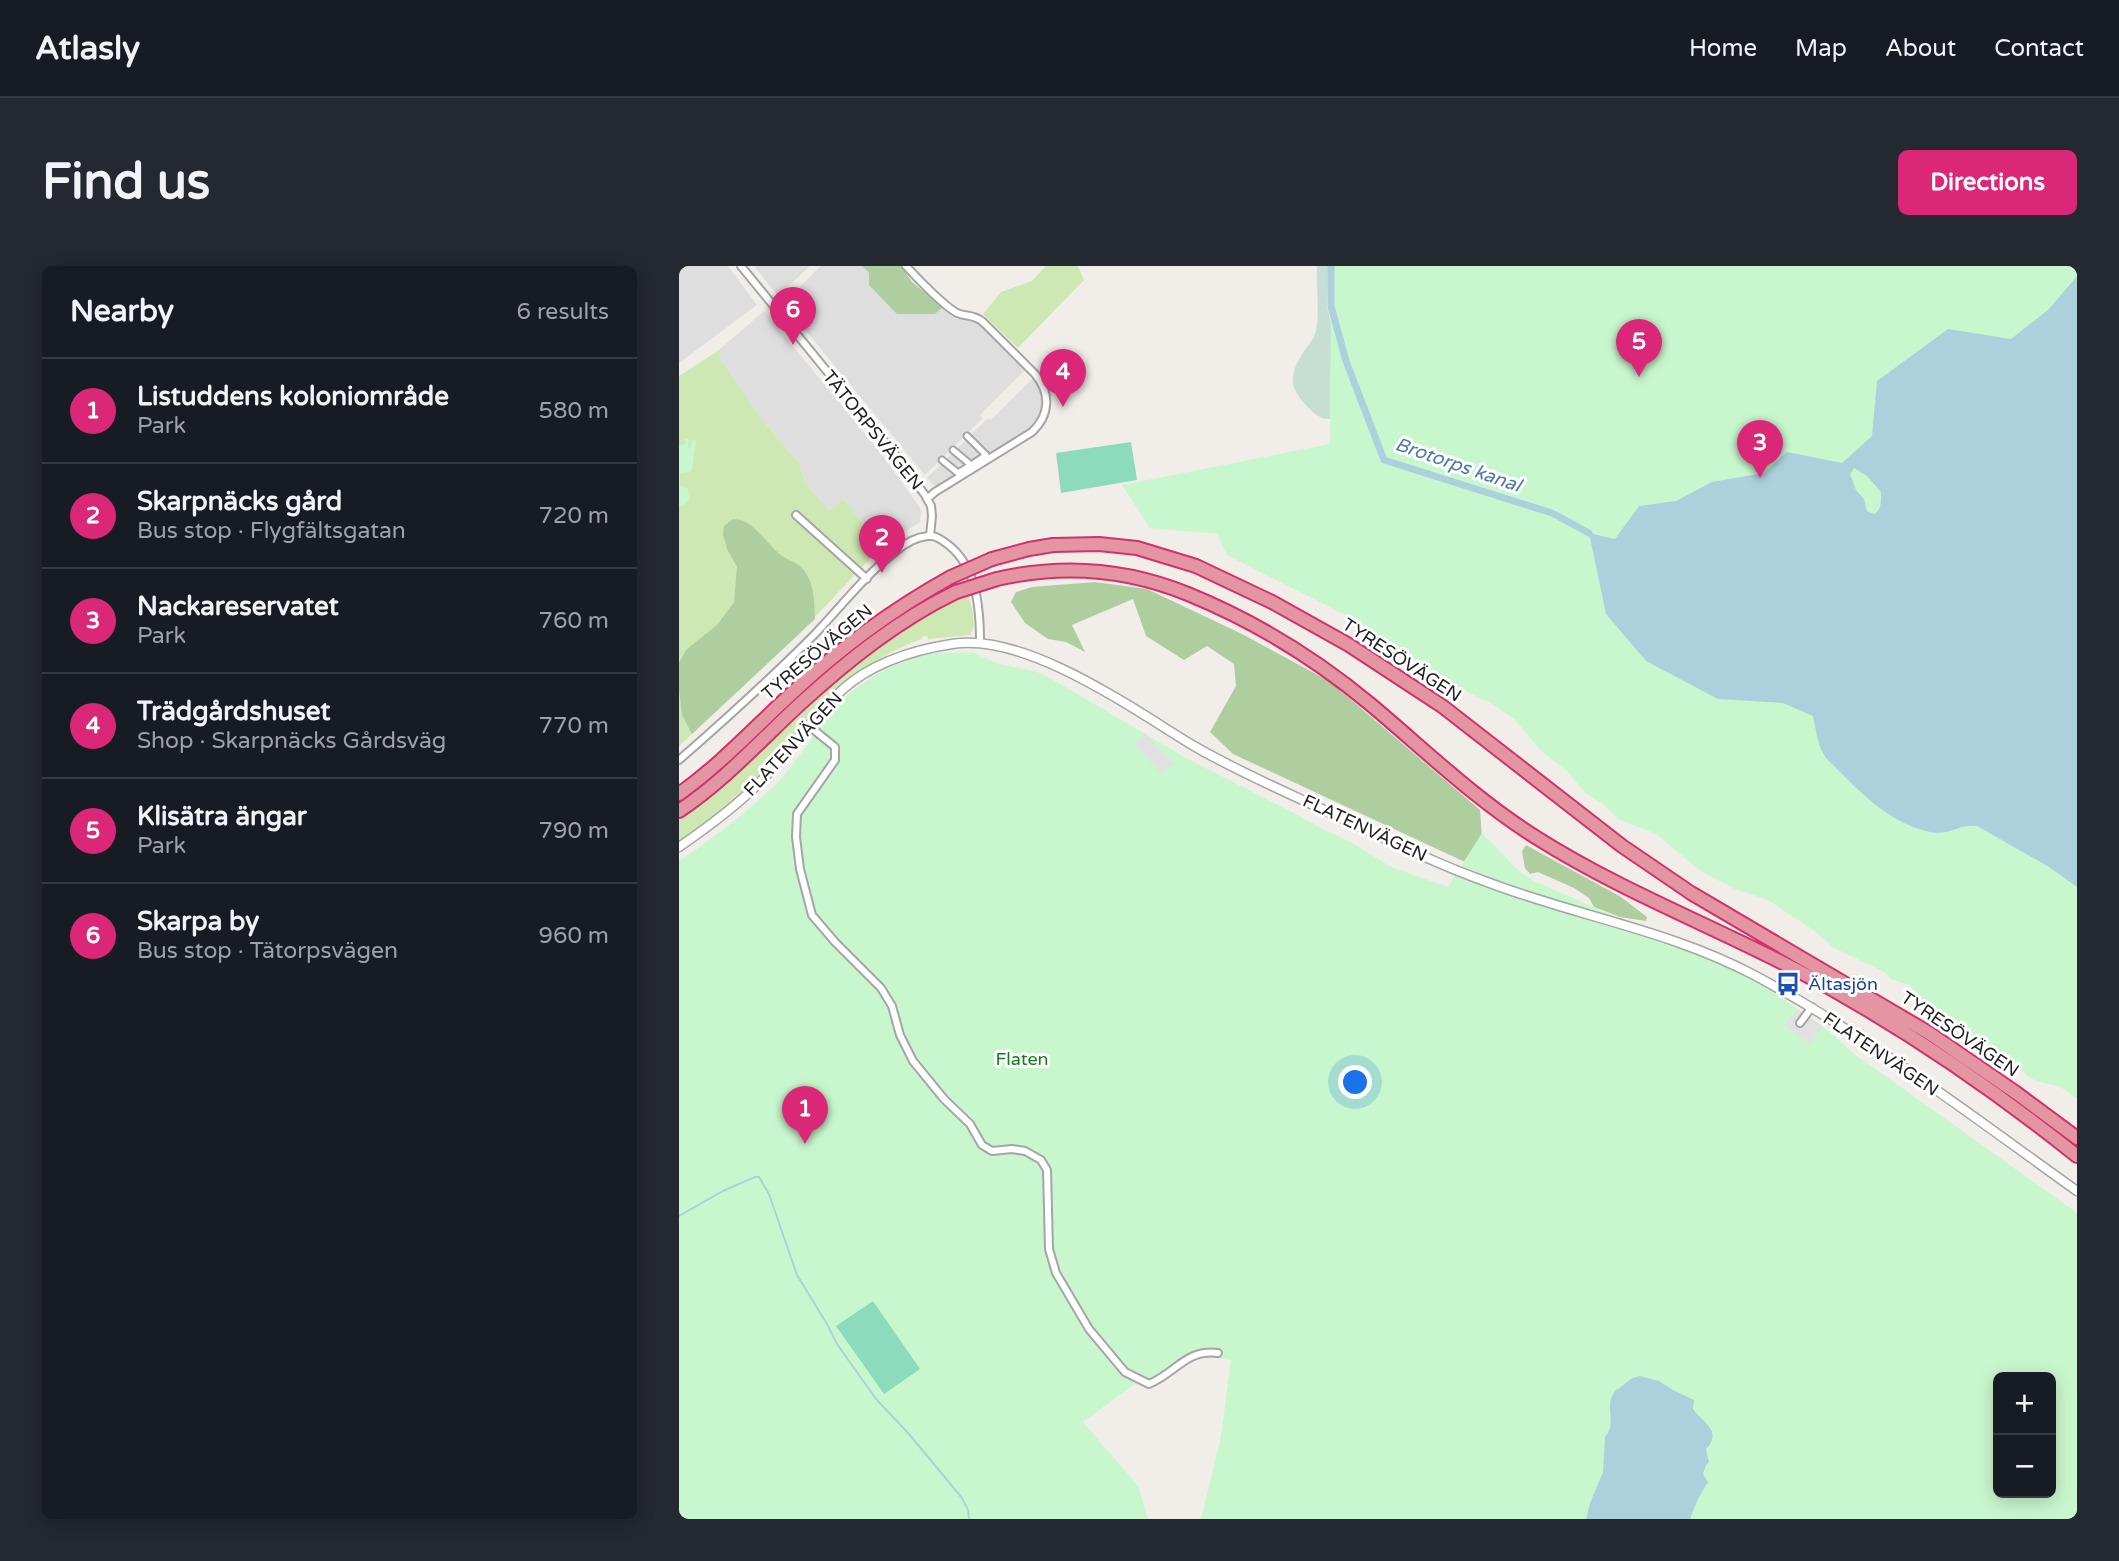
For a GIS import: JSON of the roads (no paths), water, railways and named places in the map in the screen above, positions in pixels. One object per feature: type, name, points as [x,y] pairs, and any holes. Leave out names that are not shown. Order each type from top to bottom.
[{"type":"highway","name":"TYRESÖVÄGEN","points":[[679,794],[720,761],[827,662],[892,612],[951,577],[992,559],[1029,549],[1065,544],[1137,548],[1196,566],[1293,613],[1383,667],[1442,706],[1595,825],[1667,877],[1724,914],[1929,1033],[2077,1138]]},
{"type":"highway","name":"TYRESÖVÄGEN","points":[[679,811],[722,777],[836,672],[905,621],[957,592],[1026,573],[1075,569],[1129,575],[1185,593],[1248,622],[1290,646],[1349,687],[1483,801],[1537,838],[1591,869],[1783,963],[1870,1012],[1964,1072],[2077,1156]]},
{"type":"street","name":"TÄTORPSVÄGEN","points":[[741,266],[897,457],[927,499],[932,516],[930,536]]},
{"type":"street","points":[[906,266],[958,313],[977,317],[983,322],[1035,374],[1046,393],[1045,415],[1032,432],[927,499]]},
{"type":"street","points":[[942,460],[958,473],[986,456],[967,436]]},
{"type":"street","points":[[953,450],[971,465]]},
{"type":"street","points":[[796,515],[867,579]]},
{"type":"street","points":[[679,760],[803,645],[894,552],[911,541],[935,536],[953,547],[970,571],[980,619],[980,641]]},
{"type":"street","name":"FLATENVÄGEN","points":[[679,846],[707,828],[761,782],[842,690],[866,672],[922,649],[980,641],[1013,650],[1071,672],[1208,754],[1419,855],[1489,883],[1666,937],[1749,973],[1812,1007],[2077,1191]]},
{"type":"street","points":[[809,726],[835,747],[835,760],[797,814],[796,837],[800,869],[812,915],[881,988],[893,1006],[901,1035],[913,1061],[944,1099],[970,1124],[982,1145],[992,1151],[1012,1149],[1025,1152],[1041,1160],[1047,1170],[1049,1250],[1056,1273],[1089,1328],[1125,1372],[1149,1384],[1168,1375],[1198,1353],[1218,1353]]},
{"type":"street","points":[[1800,1023],[1812,1007]]},
{"type":"water","points":[[2077,276],[2077,887],[2049,867],[1977,826],[1937,833],[1892,817],[1826,758],[1819,745],[1813,716],[1783,703],[1718,699],[1646,661],[1606,614],[1589,533],[1615,539],[1639,506],[1676,501],[1712,482],[1764,473],[1787,452],[1842,463],[1872,436],[1877,381],[1948,329],[2011,339],[2049,309]],"holes":[[[1854,468],[1867,476],[1881,492],[1880,507],[1874,514],[1867,511],[1864,499],[1856,490],[1850,474]]]},
{"type":"water","points":[[1640,1376],[1659,1381],[1694,1400],[1693,1409],[1710,1428],[1713,1437],[1706,1449],[1709,1462],[1703,1474],[1708,1482],[1690,1519],[1586,1519],[1603,1472],[1605,1437],[1611,1421],[1611,1399],[1616,1390]]},
{"type":"waterway","name":"Brotorps kanal","points":[[1331,266],[1331,306],[1346,361],[1384,460],[1552,513],[1589,533]]},
{"type":"waterway","points":[[679,1216],[723,1191],[759,1177],[769,1194],[797,1275],[837,1344],[876,1399],[962,1498],[969,1519]]},
{"type":"place","name":"Skarpa by","points":[[793,345]]},
{"type":"place","name":"Klisätra ängar","points":[[1639,377]]},
{"type":"place","name":"Trädgårdshuset","points":[[1063,407]]},
{"type":"place","name":"Nackareservatet","points":[[1760,478]]},
{"type":"place","name":"Skarpnäcks gård","points":[[882,573]]},
{"type":"place","name":"Ältasjön","points":[[1788,984]]},
{"type":"place","name":"Listuddens koloniområde","points":[[805,1144]]},
{"type":"park label","name":"Flaten","points":[[1022,1059]]}]
